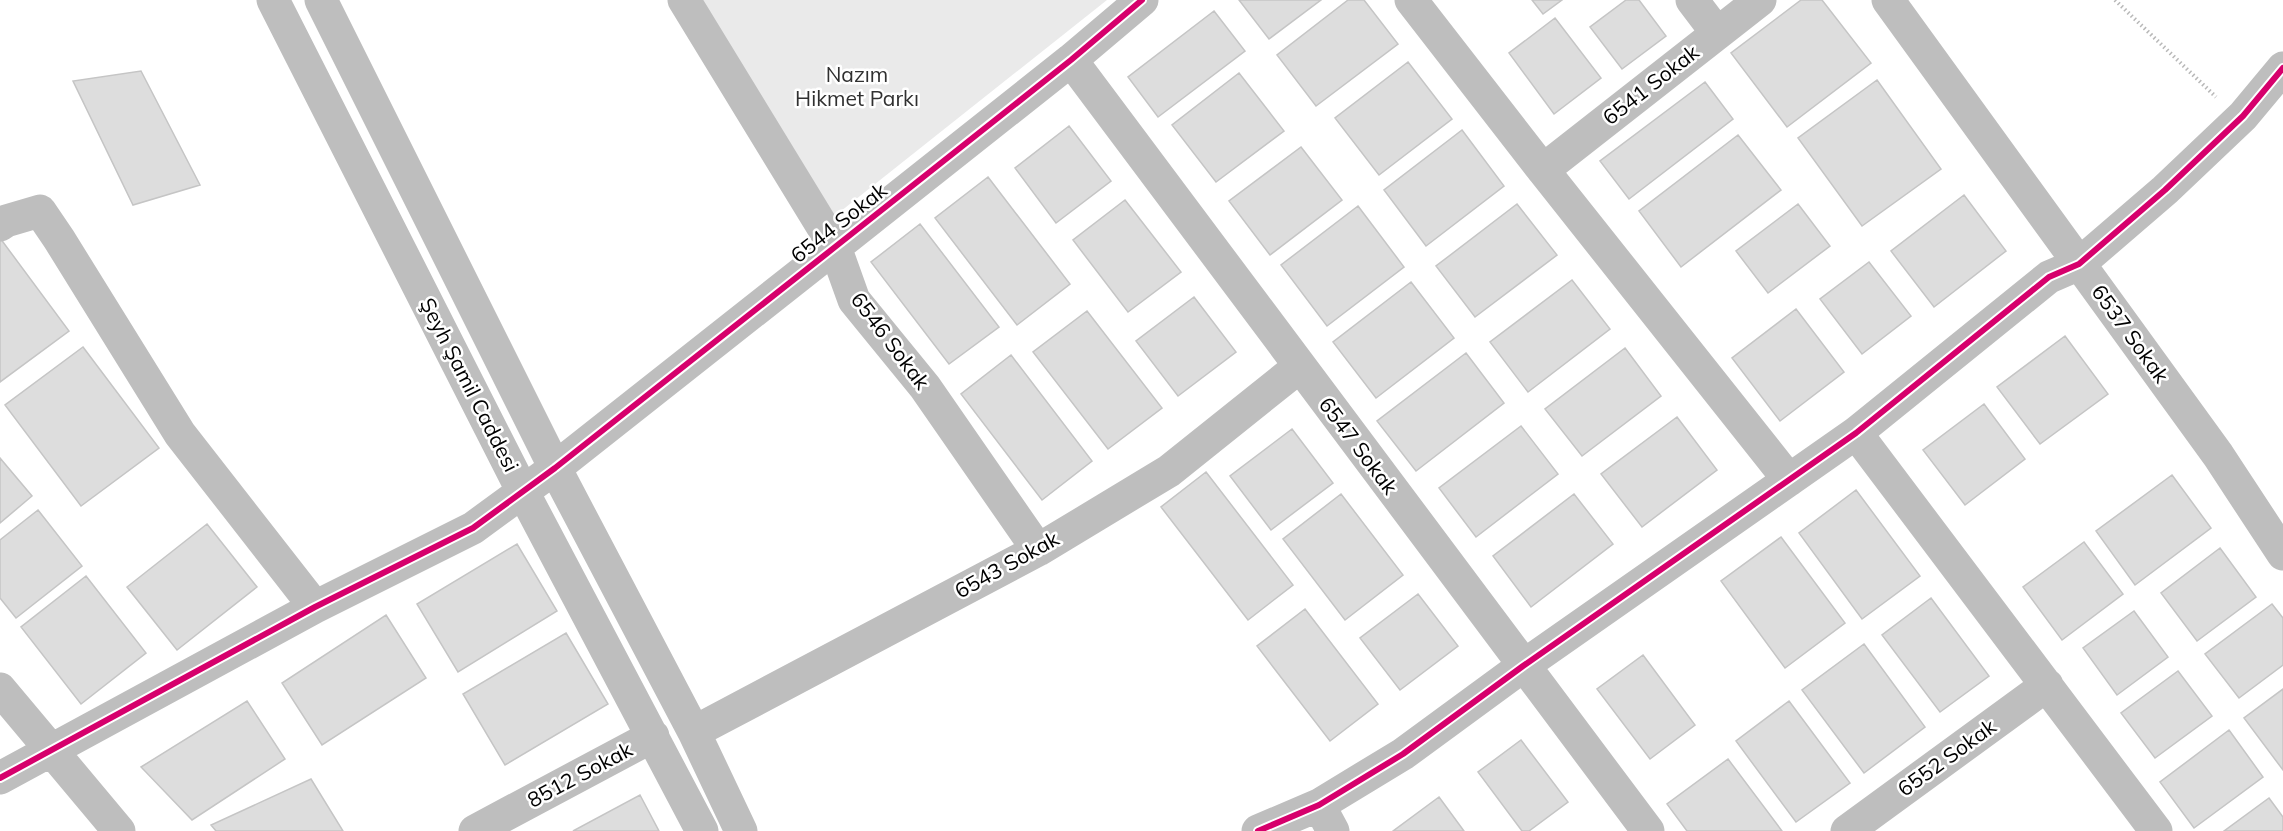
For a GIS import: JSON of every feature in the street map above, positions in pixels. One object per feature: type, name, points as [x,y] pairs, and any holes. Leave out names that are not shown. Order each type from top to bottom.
[{"type":"street","name":"Şeyh Şamil Caddesi","points":[[273,0],[523,492],[702,831]]},
{"type":"street","name":"6546 Sokak","points":[[684,0],[835,247],[854,300],[925,387],[1038,550]]},
{"type":"street","name":"6544 Sokak","points":[[0,778],[315,607],[473,528],[555,468],[1071,60],[1142,0]]},
{"type":"street","points":[[1411,0],[1789,480]]},
{"type":"street","points":[[1692,0],[1717,33]]},
{"type":"street","name":"6541 Sokak","points":[[1543,170],[1760,0]]},
{"type":"street","name":"6537 Sokak","points":[[1888,0],[2218,455],[2283,554]]},
{"type":"street","name":"Şeyh Şamil Caddesi","points":[[330,2],[555,468],[694,732],[741,831]]},
{"type":"street","name":"6547 Sokak","points":[[1071,60],[1647,831]]},
{"type":"street","points":[[1258,831],[1326,818],[1404,754],[1523,666],[1856,433],[2049,277],[2079,264],[2165,190],[2239,120],[2283,68]]},
{"type":"street","points":[[0,225],[40,211],[180,434],[315,607]]},
{"type":"street","name":"6543 Sokak","points":[[694,732],[1038,550],[1169,471],[1299,367]]},
{"type":"street","points":[[1856,433],[2156,831]]},
{"type":"street","name":"6552 Sokak","points":[[1847,831],[2047,685]]},
{"type":"street","points":[[0,689],[119,831]]},
{"type":"street","name":"8512 Sokak","points":[[475,831],[653,736]]},
{"type":"path","points":[[2115,0],[2239,120]]},
{"type":"green space","name":"Nazım Hikmet Parkı","points":[[702,0],[1107,0],[831,219]]},
{"type":"building","points":[[1239,0],[1321,0],[1269,39]]},
{"type":"building","points":[[1348,0],[1364,0],[1398,44],[1316,106],[1277,55]]},
{"type":"building","points":[[1532,0],[1562,0],[1543,14]]},
{"type":"building","points":[[1626,0],[1639,0],[1666,36],[1622,69],[1590,27]]},
{"type":"building","points":[[1801,0],[1822,0],[1871,63],[1787,127],[1731,53]]},
{"type":"building","points":[[1214,11],[1245,51],[1158,117],[1128,77]]},
{"type":"building","points":[[1555,18],[1601,78],[1554,114],[1509,53]]},
{"type":"building","points":[[1408,62],[1452,119],[1379,175],[1335,118]]},
{"type":"building","points":[[141,71],[200,185],[133,205],[73,81]]},
{"type":"building","points":[[1239,73],[1284,131],[1216,182],[1172,125]]},
{"type":"building","points":[[1877,80],[1941,169],[1862,226],[1798,138]]},
{"type":"building","points":[[1705,82],[1733,119],[1629,199],[1600,161]]},
{"type":"building","points":[[1069,126],[1111,181],[1056,223],[1015,168]]},
{"type":"building","points":[[1462,130],[1504,186],[1426,246],[1384,190]]},
{"type":"building","points":[[1738,135],[1781,190],[1681,267],[1639,211]]},
{"type":"building","points":[[1301,147],[1342,200],[1270,255],[1229,201]]},
{"type":"building","points":[[988,177],[1070,284],[1017,325],[935,218]]},
{"type":"building","points":[[1964,195],[2006,251],[1934,307],[1891,251]]},
{"type":"building","points":[[1125,200],[1181,272],[1128,312],[1073,240]]},
{"type":"building","points":[[1517,204],[1557,255],[1475,317],[1436,266]]},
{"type":"building","points":[[1798,204],[1830,246],[1768,293],[1736,251]]},
{"type":"building","points":[[1358,206],[1404,267],[1327,326],[1281,265]]},
{"type":"building","points":[[920,224],[999,327],[949,364],[871,262]]},
{"type":"building","points":[[0,238],[69,331],[0,382]]},
{"type":"building","points":[[1869,262],[1911,316],[1862,354],[1820,299]]},
{"type":"building","points":[[1572,280],[1610,329],[1528,392],[1490,342]]},
{"type":"building","points":[[1411,282],[1454,338],[1376,398],[1333,342]]},
{"type":"building","points":[[1194,297],[1236,352],[1178,396],[1136,341]]},
{"type":"building","points":[[1796,309],[1844,372],[1780,421],[1732,358]]},
{"type":"building","points":[[1087,311],[1162,408],[1108,449],[1033,352]]},
{"type":"building","points":[[2065,336],[2108,394],[2040,444],[1997,387]]},
{"type":"building","points":[[83,347],[159,448],[81,506],[5,405]]},
{"type":"building","points":[[1625,348],[1661,396],[1582,456],[1545,409]]},
{"type":"building","points":[[1466,353],[1504,403],[1416,471],[1377,421]]},
{"type":"building","points":[[1011,355],[1092,461],[1042,500],[961,394]]},
{"type":"building","points":[[1984,404],[2025,459],[1965,505],[1923,450]]},
{"type":"building","points":[[1677,417],[1717,470],[1642,527],[1601,474]]},
{"type":"building","points":[[1521,426],[1558,474],[1476,537],[1439,488]]},
{"type":"building","points":[[1292,429],[1333,483],[1271,530],[1230,476]]},
{"type":"building","points":[[0,458],[32,496],[0,523]]},
{"type":"building","points":[[1206,472],[1293,585],[1248,620],[1161,507]]},
{"type":"building","points":[[2172,475],[2211,528],[2135,585],[2096,531]]},
{"type":"building","points":[[1856,490],[1920,576],[1862,619],[1799,533]]},
{"type":"building","points":[[1341,494],[1403,575],[1345,620],[1283,539]]},
{"type":"building","points":[[1574,494],[1613,544],[1531,607],[1493,556]]},
{"type":"building","points":[[38,510],[82,566],[16,618],[0,598],[0,540]]},
{"type":"building","points":[[207,524],[257,587],[177,650],[127,587]]},
{"type":"building","points":[[1781,537],[1845,623],[1785,668],[1721,581]]},
{"type":"building","points":[[2084,542],[2123,594],[2062,640],[2023,587]]},
{"type":"building","points":[[517,544],[557,611],[458,672],[417,604]]},
{"type":"building","points":[[2220,548],[2256,597],[2197,641],[2161,593]]},
{"type":"building","points":[[86,576],[146,653],[81,704],[21,627]]},
{"type":"building","points":[[1418,594],[1458,646],[1400,690],[1360,638]]},
{"type":"building","points":[[1931,598],[1989,676],[1940,712],[1882,635]]},
{"type":"building","points":[[2272,604],[2283,618],[2283,665],[2239,698],[2205,654]]},
{"type":"building","points":[[1305,609],[1378,704],[1330,741],[1257,646]]},
{"type":"building","points":[[2134,611],[2168,657],[2117,695],[2083,648]]},
{"type":"building","points":[[386,615],[426,678],[322,745],[282,683]]},
{"type":"building","points":[[566,633],[608,704],[505,765],[463,694]]},
{"type":"building","points":[[1864,644],[1925,727],[1864,773],[1802,690]]},
{"type":"building","points":[[1643,655],[1695,725],[1650,759],[1597,689]]},
{"type":"building","points":[[2178,671],[2212,716],[2155,758],[2121,713]]},
{"type":"building","points":[[2283,689],[2283,770],[2244,718]]},
{"type":"building","points":[[247,701],[285,759],[192,820],[141,767]]},
{"type":"building","points":[[1789,701],[1850,783],[1796,822],[1736,741]]},
{"type":"building","points":[[2229,730],[2263,777],[2194,828],[2160,782]]},
{"type":"building","points":[[1521,740],[1568,802],[1529,831],[1522,831],[1478,772]]},
{"type":"building","points":[[1728,759],[1782,831],[1687,831],[1667,804]]},
{"type":"building","points":[[311,779],[343,831],[216,831],[211,825]]},
{"type":"building","points":[[640,795],[659,831],[573,831]]},
{"type":"building","points":[[1439,797],[1464,831],[1393,831]]},
{"type":"building","points":[[2269,798],[2283,817],[2283,831],[2224,831]]},
{"type":"cycle path","points":[[0,778],[315,607],[473,528],[555,468],[1071,60],[1142,0]]},
{"type":"cycle path","points":[[1258,831],[1319,805],[1403,754],[1523,666],[1856,433],[2049,277],[2079,264],[2165,190],[2243,116],[2283,68]]}]
